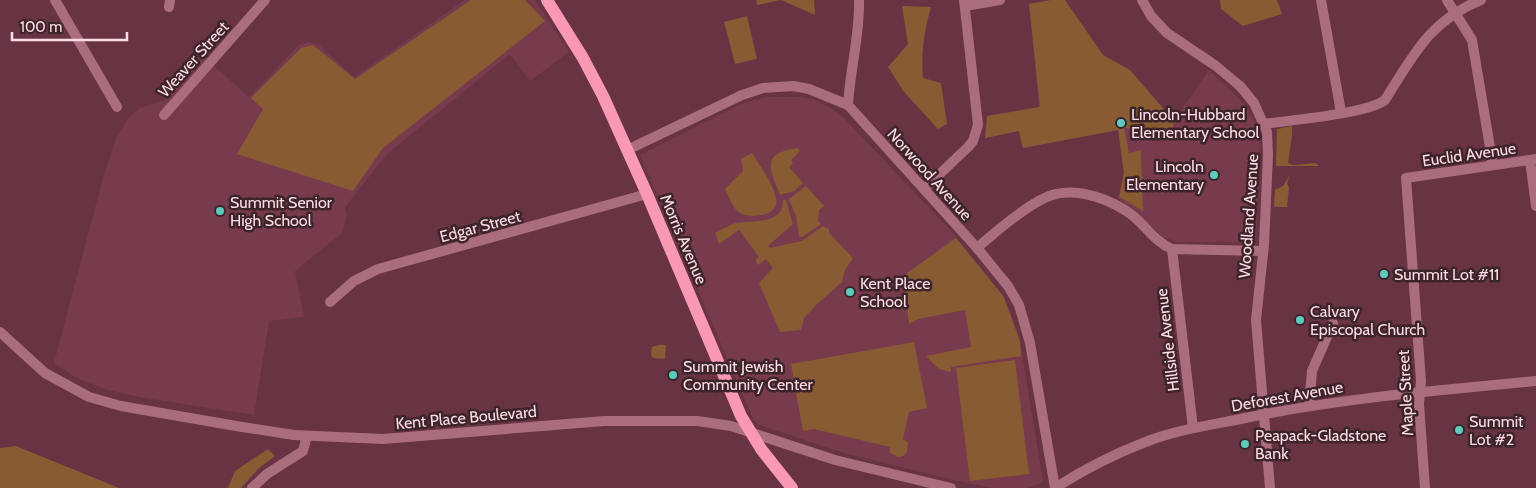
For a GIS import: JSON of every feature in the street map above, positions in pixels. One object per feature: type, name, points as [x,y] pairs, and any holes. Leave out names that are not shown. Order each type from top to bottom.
[{"type":"main road","name":"Morris Avenue","points":[[546,0],[583,58],[627,150],[749,431],[792,488]]},
{"type":"street","points":[[54,0],[116,107]]},
{"type":"street","name":"Weaver Street","points":[[164,115],[265,0]]},
{"type":"street","points":[[848,106],[850,76],[858,27],[858,0]]},
{"type":"street","points":[[924,189],[973,141],[978,126],[965,3],[1000,0]]},
{"type":"street","name":"Woodland Avenue","points":[[1142,0],[1151,16],[1168,33],[1233,79],[1254,103],[1264,124],[1268,155],[1263,251],[1256,320],[1270,488]]},
{"type":"street","points":[[1321,0],[1341,112]]},
{"type":"street","points":[[1448,0],[1467,30],[1475,52],[1493,165]]},
{"type":"street","points":[[1264,124],[1376,106],[1384,100],[1419,45],[1432,31],[1455,13],[1481,0]]},
{"type":"street","name":"Norwood Avenue","points":[[627,150],[742,95],[764,88],[793,86],[809,89],[848,106],[977,248],[1008,286],[1019,305],[1026,324],[1055,488]]},
{"type":"street","points":[[1533,160],[1536,206]]},
{"type":"street","name":"Euclid Avenue","points":[[1406,178],[1533,160]]},
{"type":"street","name":"Maple Street","points":[[1406,178],[1421,381],[1419,392],[1425,488]]},
{"type":"street","points":[[977,248],[1042,199],[1063,193],[1087,195],[1120,206],[1164,246],[1172,249],[1263,251]]},
{"type":"street","name":"Edgar Street","points":[[330,302],[354,281],[378,269],[647,194]]},
{"type":"street","name":"Hillside Avenue","points":[[1172,249],[1193,428]]},
{"type":"street","points":[[1309,406],[1312,371],[1333,323]]},
{"type":"street","name":"Kent Place Boulevard","points":[[0,332],[45,373],[89,396],[121,406],[203,421],[307,436],[383,439],[638,420],[697,421],[731,426],[835,460],[951,488]]},
{"type":"street","name":"Deforest Avenue","points":[[1055,488],[1110,456],[1143,442],[1193,428],[1309,406],[1419,392],[1536,382]]},
{"type":"street","points":[[252,488],[271,471],[303,451],[307,436]]},
{"type":"shaded area","name":"Summit Senior High School","points":[[465,0],[535,0],[569,52],[530,81],[510,54],[388,153],[345,207],[347,215],[342,233],[295,271],[304,317],[269,321],[254,415],[139,397],[104,389],[75,377],[54,363],[103,178],[117,136],[129,117],[140,108],[165,100],[203,56],[249,97],[300,44],[309,42],[319,45],[354,77]]},
{"type":"shaded area","points":[[471,0],[525,0],[545,21],[383,148],[353,191],[237,154],[263,109],[251,98],[301,48],[313,45],[355,79]]},
{"type":"shaded area","points":[[756,0],[781,0],[757,5]]},
{"type":"shaded area","points":[[781,0],[814,0],[815,15]]},
{"type":"shaded area","name":"Lincoln-Hubbard Elementary School","points":[[1051,0],[1065,0],[1103,55],[1130,70],[1174,121],[1209,70],[1244,104],[1256,124],[1260,146],[1256,237],[1253,242],[1177,242],[1163,237],[1136,211],[1118,199],[1124,173],[1118,130],[1023,148],[1019,131],[985,138],[987,116],[1039,107],[1029,4]]},
{"type":"shaded area","points":[[1051,0],[1065,0],[1103,55],[1130,70],[1174,121],[1173,127],[1162,131],[1124,128],[1129,153],[1141,150],[1143,211],[1119,197],[1124,173],[1118,130],[1023,148],[1019,131],[985,138],[987,116],[1040,107],[1029,4]]},
{"type":"shaded area","points":[[1220,0],[1277,0],[1282,14],[1243,26],[1221,9]]},
{"type":"shaded area","points":[[902,6],[931,7],[924,42],[923,78],[941,83],[947,124],[938,129],[904,92],[888,67],[908,44]]},
{"type":"shaded area","points":[[747,16],[757,59],[735,64],[724,22]]},
{"type":"shaded area","name":"Kent Place School","points":[[766,97],[813,99],[831,108],[843,117],[953,233],[1004,297],[1020,341],[1043,482],[1027,488],[993,488],[958,481],[844,453],[760,425],[754,421],[640,155],[741,104]]},
{"type":"shaded area","points":[[1292,126],[1288,163],[1293,165],[1316,163],[1319,166],[1276,166],[1277,129]]},
{"type":"shaded area","points":[[798,148],[800,151],[791,160],[793,163],[789,167],[803,183],[794,191],[780,195],[771,169],[771,163],[778,154]]},
{"type":"shaded area","points":[[752,153],[769,181],[776,198],[774,209],[764,215],[757,216],[750,216],[737,210],[725,189],[743,171],[741,159]]},
{"type":"shaded area","points":[[1290,175],[1287,183],[1289,187],[1287,207],[1274,207],[1275,190],[1283,186]]},
{"type":"shaded area","points":[[806,186],[824,206],[819,210],[818,221],[821,224],[802,237],[799,236],[796,216],[789,199]]},
{"type":"shaded area","points":[[783,200],[786,200],[793,224],[768,246],[770,248],[802,241],[823,226],[829,229],[829,233],[853,258],[845,270],[842,282],[804,318],[801,330],[780,332],[759,283],[773,268],[766,259],[758,265],[755,260],[759,257],[739,230],[719,244],[715,233],[736,223],[766,220],[773,217],[782,208]]},
{"type":"shaded area","points":[[956,238],[1004,297],[1020,341],[1021,356],[951,367],[951,372],[939,369],[926,356],[971,347],[965,310],[918,319],[909,324],[903,276]]},
{"type":"shaded area","points":[[914,342],[927,408],[909,412],[903,439],[908,442],[907,452],[903,456],[898,457],[890,453],[890,447],[814,429],[803,431],[791,364]]},
{"type":"shaded area","points":[[666,345],[665,359],[653,358],[651,355],[652,347]]},
{"type":"shaded area","points":[[1015,360],[1029,474],[970,481],[956,368]]},
{"type":"shaded area","points":[[16,446],[119,488],[0,488],[0,448]]},
{"type":"shaded area","points":[[268,449],[275,456],[259,468],[241,488],[228,488],[235,471]]},
{"type":"place","name":"Lincoln-Hubbard Elementary School","points":[[1121,123]]},
{"type":"place","name":"Lincoln Elementary","points":[[1214,175]]},
{"type":"place","name":"Summit Senior High School","points":[[220,211]]},
{"type":"place","name":"Summit Lot #11","points":[[1384,274]]},
{"type":"place","name":"Kent Place School","points":[[850,292]]},
{"type":"place","name":"Calvary Episcopal Church","points":[[1300,320]]},
{"type":"place","name":"Summit Jewish Community Center","points":[[673,375]]},
{"type":"place","name":"Summit Lot #2","points":[[1459,430]]},
{"type":"place","name":"Peapack-Gladstone Bank","points":[[1245,444]]}]
